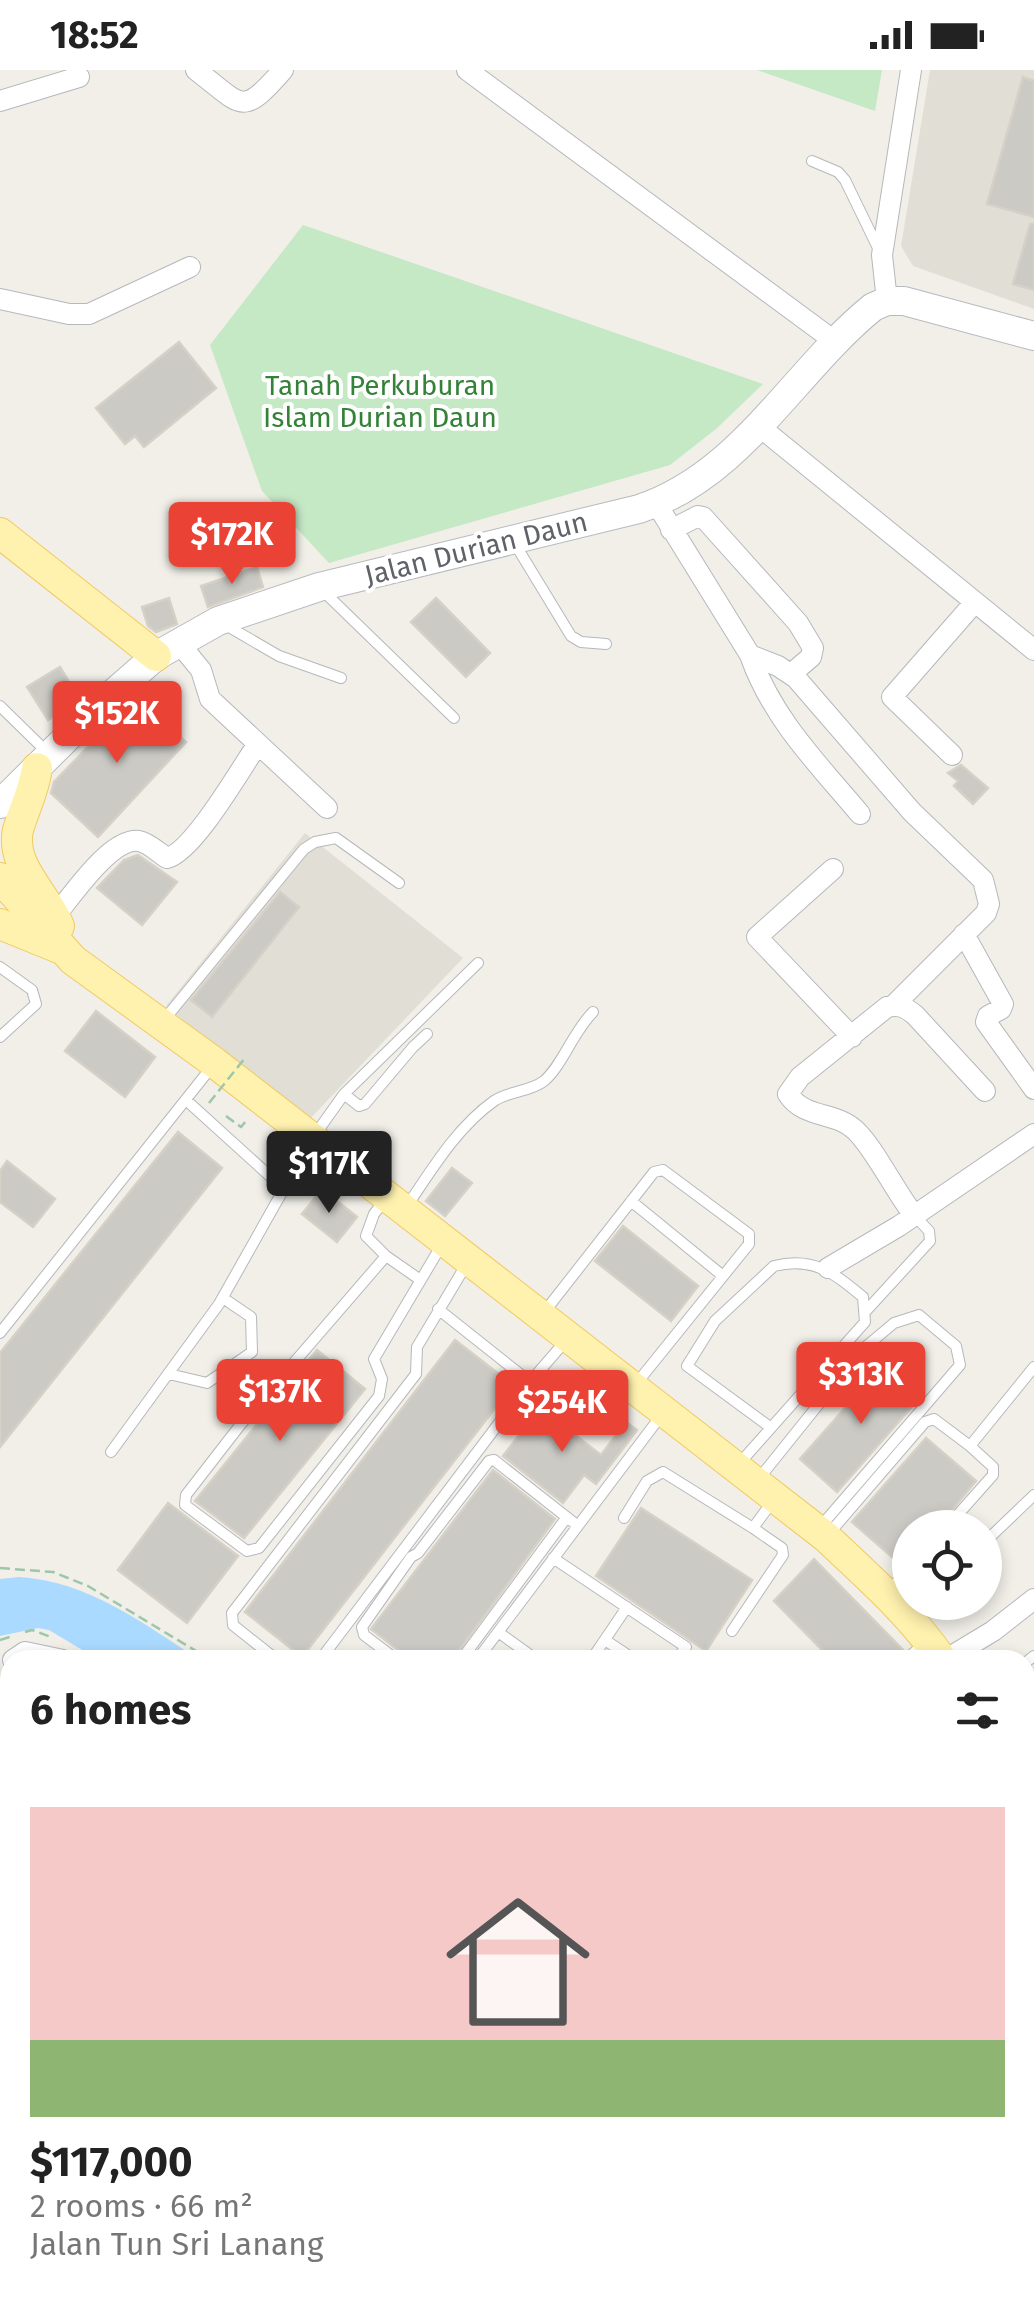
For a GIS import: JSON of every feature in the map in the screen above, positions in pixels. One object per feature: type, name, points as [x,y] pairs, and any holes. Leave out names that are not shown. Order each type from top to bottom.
[{"type":"main road","points":[[0,533],[167,649]]},
{"type":"main road","points":[[43,761],[17,834],[18,851],[55,916],[68,955]]},
{"type":"main road","points":[[0,878],[68,955],[160,1024],[230,1061],[263,1100],[312,1139],[892,1587]]},
{"type":"main road","points":[[0,924],[68,955]]},
{"type":"main road","points":[[906,1620],[924,1650]]},
{"type":"street","points":[[196,70],[232,98],[247,104],[256,100],[283,70]]},
{"type":"street","points":[[467,70],[837,343]]},
{"type":"street","points":[[911,70],[882,255],[887,301],[918,304],[1034,336]]},
{"type":"street","points":[[0,101],[79,77]]},
{"type":"street","points":[[0,299],[70,314],[89,314],[190,267]]},
{"type":"street","name":"Jalan Durian Daun","points":[[0,804],[167,649],[218,621],[319,587],[656,503],[683,490],[760,426],[861,317],[887,301]]},
{"type":"street","points":[[760,426],[1034,650]]},
{"type":"street","points":[[656,503],[750,654],[760,684],[782,722],[860,814]]},
{"type":"street","points":[[672,530],[703,516],[798,623],[812,648],[812,657],[791,674]]},
{"type":"street","points":[[952,755],[892,696],[975,602]]},
{"type":"street","points":[[167,649],[201,670],[210,700],[327,808]]},
{"type":"street","points":[[750,654],[791,674],[912,812],[984,880],[989,904],[986,913],[894,1005]]},
{"type":"street","points":[[55,916],[113,849],[142,841],[167,858],[177,856],[202,827],[257,745]]},
{"type":"street","points":[[833,869],[757,937],[852,1037]]},
{"type":"street","points":[[964,934],[1003,1005],[986,1022],[1034,1089]]},
{"type":"street","points":[[914,1214],[856,1130],[840,1120],[795,1105],[788,1094],[800,1077],[894,1005],[915,1015],[985,1091]]},
{"type":"street","points":[[828,1268],[1034,1134]]},
{"type":"street","points":[[941,1650],[993,1631],[1034,1599]]},
{"type":"lane","points":[[812,161],[838,172],[845,180],[882,255]]},
{"type":"lane","points":[[512,539],[571,636],[582,642],[606,644]]},
{"type":"lane","points":[[319,587],[454,718]]},
{"type":"lane","points":[[218,621],[279,656],[342,678]]},
{"type":"lane","points":[[0,706],[43,761]]},
{"type":"lane","points":[[160,1024],[304,849],[314,842],[336,838],[399,883]]},
{"type":"lane","points":[[112,1452],[223,1298],[312,1139],[344,1094],[478,962]]},
{"type":"lane","points":[[0,967],[32,990],[36,1004],[3,1030]]},
{"type":"lane","points":[[419,1279],[366,1236],[374,1214],[396,1203],[498,1098],[543,1082],[593,1012]]},
{"type":"lane","points":[[344,1094],[359,1106],[365,1104],[427,1034]]},
{"type":"lane","points":[[0,1333],[186,1100],[230,1061]]},
{"type":"lane","points":[[186,1100],[283,1188]]},
{"type":"lane","points":[[541,1316],[654,1172],[663,1170],[749,1234],[749,1244],[632,1388]]},
{"type":"lane","points":[[631,1201],[723,1276]]},
{"type":"lane","points":[[866,1310],[930,1241],[929,1231],[914,1214]]},
{"type":"lane","points":[[386,1256],[241,1424],[186,1495],[185,1505],[246,1551],[259,1548],[379,1396],[382,1379],[374,1358],[444,1241]]},
{"type":"lane","points":[[264,1650],[233,1625],[232,1613],[416,1374],[417,1348],[469,1260]]},
{"type":"lane","points":[[753,1528],[756,1482],[770,1427],[865,1322],[864,1297],[828,1268],[786,1263],[774,1266],[716,1321],[687,1366],[770,1427]]},
{"type":"lane","points":[[169,1374],[207,1383],[252,1352],[251,1317],[223,1298]]},
{"type":"lane","points":[[438,1309],[530,1382]]},
{"type":"lane","points":[[756,1482],[864,1348],[894,1322],[919,1314],[956,1346],[960,1365],[822,1533]]},
{"type":"lane","points":[[328,1650],[568,1337]]},
{"type":"lane","points":[[970,1446],[1034,1367]]},
{"type":"lane","points":[[484,1650],[663,1412]]},
{"type":"lane","points":[[822,1533],[925,1422],[934,1419],[993,1467],[992,1476],[962,1510]]},
{"type":"lane","points":[[384,1650],[364,1635],[362,1627],[411,1557],[489,1461],[494,1460],[578,1526]]},
{"type":"lane","points":[[624,1518],[647,1481],[663,1472],[782,1548],[782,1555],[732,1631]]},
{"type":"lane","points":[[1002,1526],[1034,1496]]},
{"type":"lane","points":[[468,1650],[567,1517]]},
{"type":"lane","points":[[553,1558],[686,1647],[684,1650]]},
{"type":"lane","points":[[598,1650],[627,1607]]},
{"type":"lane","points":[[498,1632],[523,1650]]},
{"type":"lane","points":[[605,1640],[620,1650]]},
{"type":"path","points":[[230,1061],[209,1103],[241,1128],[263,1100]]},
{"type":"path","points":[[0,1568],[53,1572],[88,1586],[194,1650]]},
{"type":"shaded area","points":[[930,70],[1034,70],[1034,309],[913,266],[901,246]]},
{"type":"shaded area","points":[[305,833],[463,958],[307,1122],[166,1006]]},
{"type":"green space","points":[[757,70],[882,70],[875,111]]},
{"type":"green space","name":"Tanah Perkuburan Islam Durian Daun","points":[[303,225],[763,384],[716,429],[670,465],[329,563],[262,491],[210,345]]},
{"type":"water","points":[[19,1577],[69,1587],[114,1606],[184,1650],[82,1650],[49,1630],[38,1628],[0,1636],[0,1579]]},
{"type":"building","points":[[1023,77],[1034,81],[1034,217],[987,204]]},
{"type":"building","points":[[1030,224],[1034,224],[1034,290],[1013,284]]},
{"type":"building","points":[[179,342],[216,388],[144,447],[135,436],[125,444],[96,408]]},
{"type":"building","points":[[257,567],[263,587],[208,607],[201,586]]},
{"type":"building","points":[[169,598],[177,624],[156,632],[148,626],[142,607]]},
{"type":"building","points":[[436,598],[490,653],[466,677],[411,622]]},
{"type":"building","points":[[60,667],[80,700],[48,720],[27,687]]},
{"type":"building","points":[[137,696],[186,742],[98,837],[51,793],[54,782]]},
{"type":"building","points":[[961,765],[988,788],[973,804],[954,786],[958,781],[948,773]]},
{"type":"building","points":[[138,855],[177,882],[142,925],[97,888],[124,860]]},
{"type":"building","points":[[280,892],[299,907],[212,1017],[191,1000]]},
{"type":"building","points":[[96,1011],[155,1057],[125,1097],[65,1051]]},
{"type":"building","points":[[178,1132],[222,1168],[0,1447],[0,1353]]},
{"type":"building","points":[[7,1161],[55,1199],[33,1227],[0,1202],[0,1171]]},
{"type":"building","points":[[452,1168],[472,1183],[445,1216],[426,1201]]},
{"type":"building","points":[[322,1189],[357,1217],[337,1242],[302,1214]]},
{"type":"building","points":[[623,1226],[698,1286],[671,1321],[595,1261]]},
{"type":"building","points":[[455,1340],[513,1385],[307,1650],[293,1650],[245,1612]]},
{"type":"building","points":[[317,1350],[365,1389],[244,1538],[195,1501]]},
{"type":"building","points":[[886,1362],[923,1394],[837,1492],[800,1459]]},
{"type":"building","points":[[540,1408],[601,1455],[626,1422],[637,1430],[596,1484],[584,1475],[563,1503],[503,1456]]},
{"type":"building","points":[[926,1438],[976,1481],[952,1510],[892,1510],[892,1557],[852,1522]]},
{"type":"building","points":[[493,1470],[555,1519],[459,1650],[398,1650],[371,1629]]},
{"type":"building","points":[[168,1503],[238,1556],[187,1623],[118,1570]]},
{"type":"building","points":[[641,1508],[752,1580],[705,1650],[596,1576]]},
{"type":"building","points":[[814,1559],[903,1650],[822,1650],[774,1601]]}]
